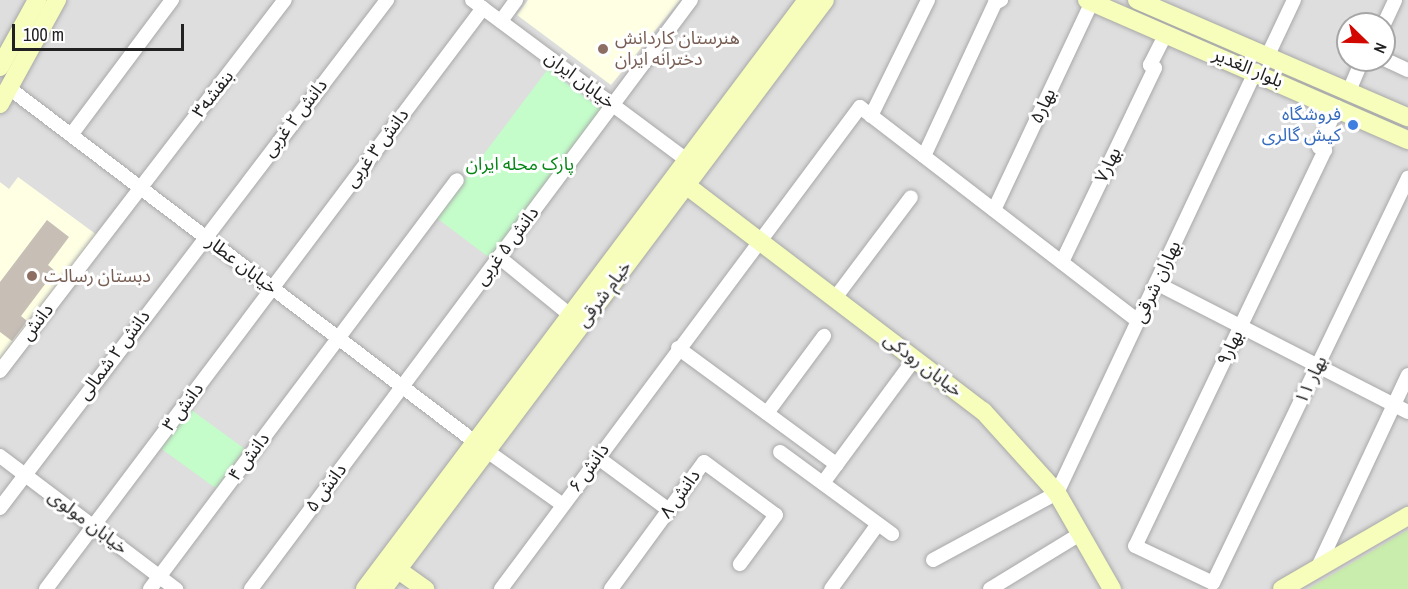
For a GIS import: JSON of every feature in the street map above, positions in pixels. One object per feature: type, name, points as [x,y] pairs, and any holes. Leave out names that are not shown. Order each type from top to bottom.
[{"type":"street","points":[[0,67],[37,0]]},
{"type":"street","points":[[0,104],[57,0]]},
{"type":"street","points":[[71,135],[172,0]]},
{"type":"street","name":"بنفشه۳","points":[[141,188],[285,0]]},
{"type":"street","name":"دانش ۲ غربی","points":[[204,236],[387,0]]},
{"type":"street","points":[[501,21],[516,0]]},
{"type":"street","name":"دانش ۵ غربی","points":[[402,387],[691,0]]},
{"type":"street","name":"خیام شرقی","points":[[680,181],[687,160],[807,0]]},
{"type":"street","name":"خیام شرقی","points":[[365,589],[392,566],[680,181],[825,0]]},
{"type":"street","points":[[928,0],[871,116],[1138,321]]},
{"type":"street","name":"بلوار الغدیر","points":[[1137,0],[1348,90],[1406,128]]},
{"type":"street","points":[[1256,71],[1269,55],[1294,0]]},
{"type":"street","name":"بلوار الغدیر","points":[[1089,1],[1337,107],[1406,128]]},
{"type":"street","name":"بهار۵","points":[[994,210],[1089,1]]},
{"type":"street","points":[[924,156],[998,2]]},
{"type":"street","name":"خیابان ایران","points":[[478,4],[687,160]]},
{"type":"street","name":"دانش ۳ غربی","points":[[272,288],[478,4]]},
{"type":"street","name":"بهار۷","points":[[1062,262],[1155,68],[1150,65],[1166,33]]},
{"type":"street","name":"بهاران شرقی","points":[[1057,494],[1256,71]]},
{"type":"street","points":[[1348,90],[1356,72]]},
{"type":"street","name":"خیابان عطار","points":[[9,88],[481,447],[562,505]]},
{"type":"street","name":"دانش ۶","points":[[501,589],[757,239],[860,107],[871,116]]},
{"type":"street","name":"بهار۹","points":[[1213,583],[1135,546],[1325,150],[1319,147],[1337,107]]},
{"type":"street","name":"بهار ۱۱","points":[[1213,583],[1408,177]]},
{"type":"street","name":"دانش ۴","points":[[150,589],[457,180]]},
{"type":"street","name":"خیابان رودکی","points":[[680,181],[983,411],[1057,494],[1112,589]]},
{"type":"street","name":"دانش","points":[[0,371],[141,188]]},
{"type":"street","points":[[835,298],[911,197]]},
{"type":"street","name":"دانش ۲ شمالی","points":[[0,508],[204,236]]},
{"type":"street","points":[[499,257],[576,320]]},
{"type":"street","points":[[1156,283],[1408,412]]},
{"type":"street","name":"دانش ۳","points":[[46,589],[272,288]]},
{"type":"street","points":[[767,413],[824,336]]},
{"type":"street","points":[[678,348],[837,465]]},
{"type":"street","points":[[823,483],[915,358]]},
{"type":"street","points":[[1318,567],[1408,375]]},
{"type":"street","name":"دانش ۵","points":[[251,589],[402,387]]},
{"type":"street","points":[[780,452],[892,534]]},
{"type":"street","name":"خیابان مولوی","points":[[0,456],[176,589]]},
{"type":"street","points":[[597,457],[669,510]]},
{"type":"street","name":"دانش ۸","points":[[610,589],[704,462],[776,515],[740,564]]},
{"type":"street","points":[[933,560],[1057,494]]},
{"type":"street","points":[[1282,589],[1408,516]]},
{"type":"street","points":[[831,589],[878,524]]},
{"type":"street","points":[[990,589],[1080,534]]},
{"type":"street","points":[[392,566],[425,589]]},
{"type":"street","name":"خیام شرقی","points":[[383,589],[392,566]]},
{"type":"shaded area","points":[[0,0],[1408,0],[1408,589],[0,589]]},
{"type":"shaded area","name":"هنرستان کاردانش دخترانه ایران","points":[[528,0],[680,0],[611,85],[517,15]]},
{"type":"shaded area","name":"دبستان رسالت","points":[[18,177],[97,235],[0,359],[0,182],[9,189]]},
{"type":"green space","name":"پارک محله ایران","points":[[548,69],[604,111],[492,260],[436,218]]},
{"type":"green space","points":[[190,409],[245,449],[216,489],[161,449]]},
{"type":"green space","points":[[1408,530],[1408,589],[1308,589]]},
{"type":"building","points":[[47,220],[69,237],[48,265],[55,271],[21,316],[27,321],[12,341],[0,332],[0,282]]},
{"type":"place","name":"هنرستان کاردانش دخترانه ایران","points":[[603,49]]},
{"type":"place","name":"فروشگاه کیش گالری","points":[[1353,125]]},
{"type":"place","name":"دبستان رسالت","points":[[32,276]]}]
